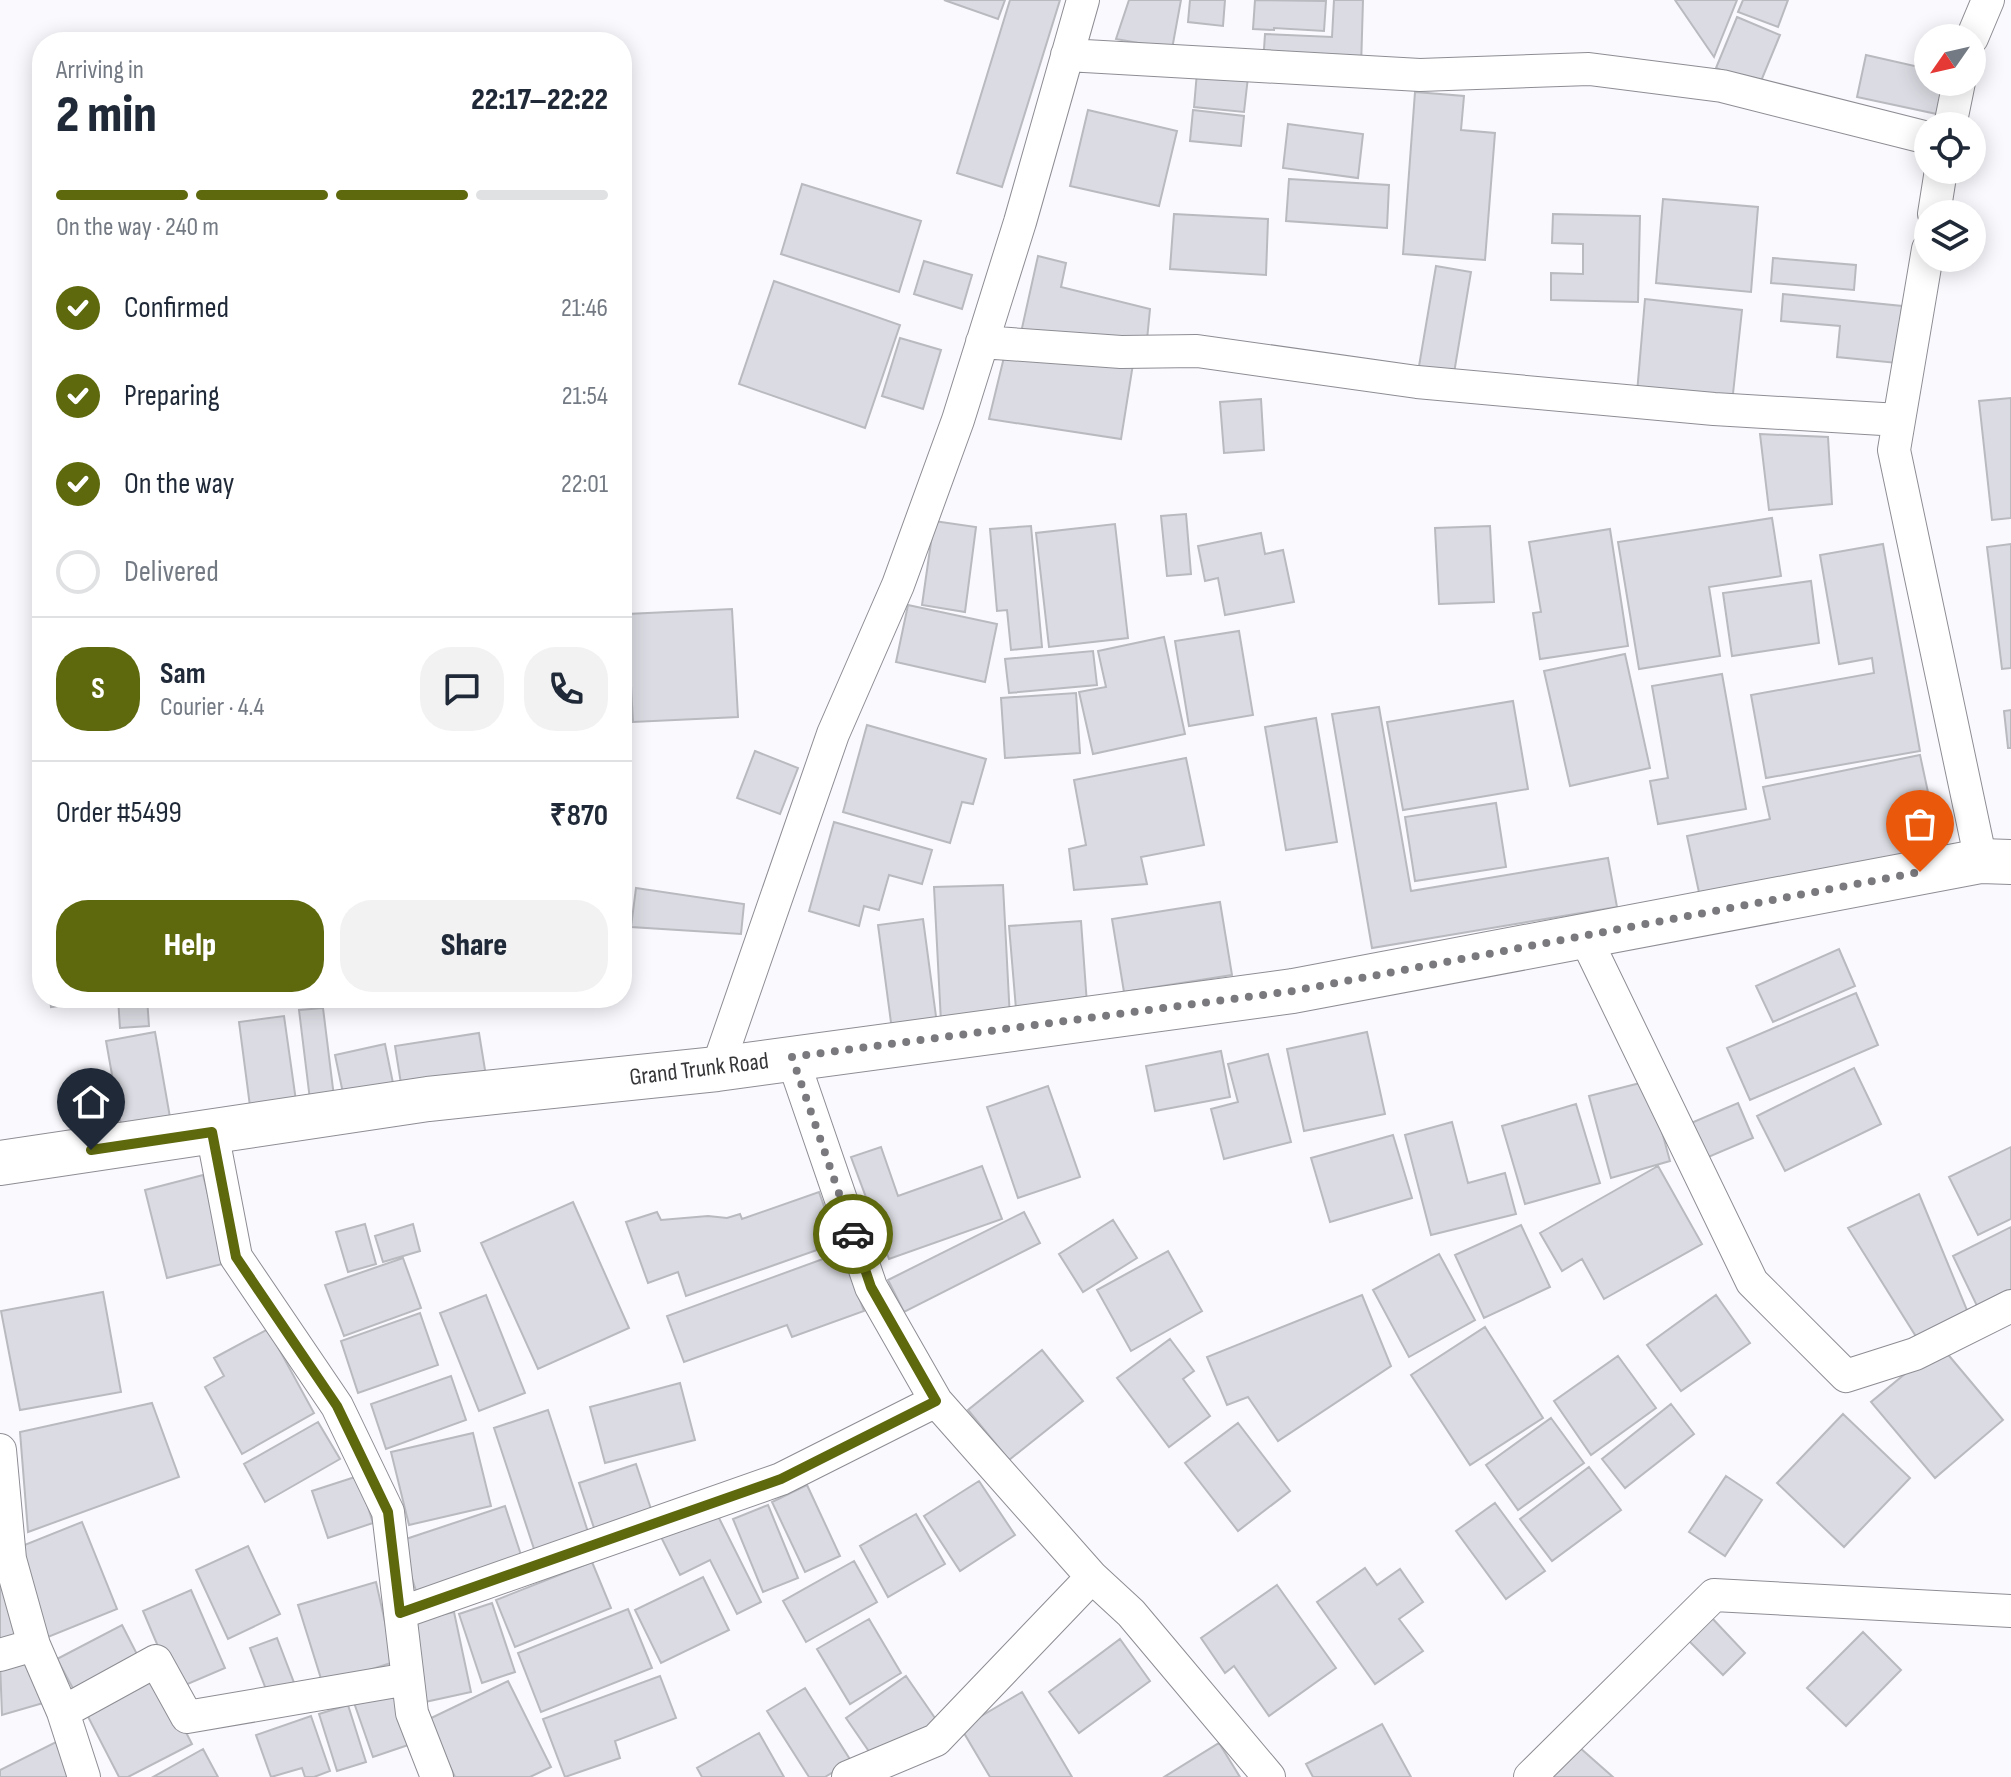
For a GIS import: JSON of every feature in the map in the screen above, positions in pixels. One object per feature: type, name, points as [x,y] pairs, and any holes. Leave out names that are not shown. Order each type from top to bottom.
[{"type":"main road","name":"Grand Trunk Road","points":[[0,1163],[428,1099],[717,1069],[1293,991],[1996,861]]},
{"type":"street","points":[[717,1069],[833,734],[898,585],[958,420],[1020,222],[1083,0]]},
{"type":"street","points":[[1978,24],[1988,0]]},
{"type":"street","points":[[1067,55],[1420,75],[1589,69],[1722,86],[1914,134]]},
{"type":"street","points":[[1924,272],[1894,450],[1996,861]]},
{"type":"street","points":[[982,342],[1121,352],[1197,351],[1417,382],[1714,409],[1899,420]]},
{"type":"street","points":[[1584,935],[1752,1282],[1846,1376],[1915,1354],[2011,1306]]},
{"type":"street","points":[[792,1057],[871,1287],[936,1401],[1092,1577],[1131,1613],[1269,1777]]},
{"type":"street","points":[[212,1132],[236,1257],[337,1406],[388,1512],[412,1713],[437,1777]]},
{"type":"street","points":[[400,1613],[781,1479],[936,1401]]},
{"type":"street","points":[[0,1450],[10,1559],[34,1645],[63,1712],[84,1777]]},
{"type":"street","points":[[848,1777],[936,1740],[1092,1577]]},
{"type":"street","points":[[1530,1777],[1714,1595],[2011,1611]]},
{"type":"street","points":[[0,1655],[34,1645]]},
{"type":"street","points":[[63,1712],[156,1661],[187,1717],[408,1679]]},
{"type":"building","points":[[944,0],[1005,0],[998,19]]},
{"type":"building","points":[[1010,0],[1060,0],[1002,187],[957,173]]},
{"type":"building","points":[[1129,0],[1181,0],[1172,49],[1116,39]]},
{"type":"building","points":[[1190,0],[1225,0],[1223,26],[1188,22]]},
{"type":"building","points":[[1255,0],[1326,1],[1324,31],[1253,29]]},
{"type":"building","points":[[1334,0],[1363,0],[1361,68],[1263,64],[1265,34],[1332,37]]},
{"type":"building","points":[[1675,0],[1737,0],[1714,57]]},
{"type":"building","points":[[1743,0],[1788,0],[1778,27],[1738,12]]},
{"type":"building","points":[[1737,17],[1780,35],[1759,86],[1716,68]]},
{"type":"building","points":[[1866,55],[1914,66],[1914,96],[1951,96],[1947,112],[1927,112],[1857,97]]},
{"type":"building","points":[[1197,72],[1248,77],[1244,112],[1194,107]]},
{"type":"building","points":[[1415,92],[1464,96],[1461,130],[1495,133],[1485,260],[1403,254]]},
{"type":"building","points":[[1088,110],[1177,131],[1159,206],[1070,186]]},
{"type":"building","points":[[1193,110],[1244,116],[1241,146],[1190,141]]},
{"type":"building","points":[[1288,124],[1363,134],[1358,178],[1283,168]]},
{"type":"building","points":[[1289,179],[1389,185],[1387,228],[1286,221]]},
{"type":"building","points":[[802,184],[921,221],[899,292],[781,254]]},
{"type":"building","points":[[1663,199],[1758,207],[1751,292],[1656,283]]},
{"type":"building","points":[[1174,214],[1268,219],[1266,275],[1170,269]]},
{"type":"building","points":[[1553,214],[1640,216],[1638,302],[1551,300],[1551,273],[1583,274],[1583,244],[1552,243]]},
{"type":"building","points":[[1038,256],[1066,263],[1061,287],[1150,309],[1146,350],[1020,337]]},
{"type":"building","points":[[1773,258],[1856,265],[1854,290],[1771,283]]},
{"type":"building","points":[[924,261],[972,275],[962,309],[914,294]]},
{"type":"building","points":[[1436,266],[1471,272],[1453,379],[1418,372]]},
{"type":"building","points":[[774,281],[900,325],[865,428],[739,384]]},
{"type":"building","points":[[1783,294],[1902,306],[1897,363],[1837,357],[1840,326],[1781,321]]},
{"type":"building","points":[[1645,299],[1742,310],[1732,403],[1637,393]]},
{"type":"building","points":[[900,338],[941,350],[923,409],[882,396]]},
{"type":"building","points":[[1005,353],[1133,364],[1121,439],[989,419]]},
{"type":"building","points":[[2011,398],[2011,518],[1992,520],[1979,401]]},
{"type":"building","points":[[1261,399],[1264,450],[1224,453],[1220,402]]},
{"type":"building","points":[[1760,434],[1828,437],[1832,504],[1769,510]]},
{"type":"building","points":[[1186,514],[1191,574],[1167,576],[1161,516]]},
{"type":"building","points":[[1772,518],[1781,576],[1709,587],[1720,656],[1639,669],[1618,542]]},
{"type":"building","points":[[934,521],[976,527],[965,612],[922,605]]},
{"type":"building","points":[[1115,524],[1128,638],[1049,647],[1036,533]]},
{"type":"building","points":[[1031,526],[1042,647],[1011,650],[1007,610],[997,611],[990,529]]},
{"type":"building","points":[[1490,526],[1494,602],[1439,604],[1435,528]]},
{"type":"building","points":[[1610,529],[1628,646],[1540,659],[1533,613],[1541,612],[1529,542]]},
{"type":"building","points":[[1261,533],[1265,554],[1283,550],[1294,602],[1225,615],[1218,578],[1205,581],[1198,546]]},
{"type":"building","points":[[1883,544],[1920,751],[1766,778],[1751,695],[1874,673],[1872,658],[1839,664],[1820,555]]},
{"type":"building","points":[[2011,544],[2011,668],[2002,669],[1987,547]]},
{"type":"building","points":[[1811,581],[1819,643],[1732,656],[1723,593]]},
{"type":"building","points":[[908,605],[997,624],[985,682],[896,662]]},
{"type":"building","points":[[732,609],[738,717],[633,722],[632,614]]},
{"type":"building","points":[[1239,631],[1253,715],[1189,726],[1175,641]]},
{"type":"building","points":[[1164,637],[1185,734],[1093,754],[1079,692],[1106,687],[1098,651]]},
{"type":"building","points":[[1093,651],[1097,685],[1009,693],[1005,659]]},
{"type":"building","points":[[1625,654],[1650,768],[1570,786],[1544,671]]},
{"type":"building","points":[[1722,674],[1746,809],[1658,824],[1650,781],[1668,778],[1652,686]]},
{"type":"building","points":[[1076,693],[1080,753],[1005,758],[1001,698]]},
{"type":"building","points":[[1513,701],[1528,789],[1403,810],[1387,722]]},
{"type":"building","points":[[1379,707],[1411,891],[1608,858],[1617,907],[1372,948],[1332,714]]},
{"type":"building","points":[[2011,710],[2011,748],[2008,748],[2004,711]]},
{"type":"building","points":[[1316,718],[1337,842],[1286,850],[1265,727]]},
{"type":"building","points":[[867,725],[986,759],[973,804],[962,802],[950,843],[843,812]]},
{"type":"building","points":[[755,751],[798,768],[780,814],[737,798]]},
{"type":"building","points":[[1920,755],[1940,848],[1700,897],[1687,836],[1770,819],[1763,787]]},
{"type":"building","points":[[1186,758],[1204,845],[1141,857],[1147,884],[1074,890],[1069,849],[1086,845],[1074,780]]},
{"type":"building","points":[[1496,803],[1506,867],[1415,881],[1405,817]]},
{"type":"building","points":[[834,822],[932,850],[922,884],[889,875],[879,910],[864,906],[859,926],[809,911]]},
{"type":"building","points":[[1003,885],[1010,1019],[941,1022],[934,887]]},
{"type":"building","points":[[636,888],[744,904],[741,934],[632,927]]},
{"type":"building","points":[[1220,902],[1232,975],[1124,992],[1112,919]]},
{"type":"building","points":[[923,919],[937,1024],[892,1030],[878,925]]},
{"type":"building","points":[[1081,921],[1087,1004],[1016,1009],[1009,926]]},
{"type":"building","points":[[1839,949],[1855,986],[1773,1022],[1756,986]]},
{"type":"building","points":[[1856,993],[1878,1045],[1750,1100],[1727,1048]]},
{"type":"building","points":[[119,1008],[148,1008],[149,1026],[120,1028]]},
{"type":"building","points":[[323,1008],[335,1105],[311,1108],[299,1010]]},
{"type":"building","points":[[284,1016],[297,1108],[251,1114],[239,1022]]},
{"type":"building","points":[[155,1032],[171,1123],[122,1131],[106,1041]]},
{"type":"building","points":[[1367,1032],[1385,1114],[1304,1131],[1287,1049]]},
{"type":"building","points":[[479,1033],[486,1076],[402,1090],[395,1046]]},
{"type":"building","points":[[385,1044],[394,1088],[344,1098],[335,1055]]},
{"type":"building","points":[[1221,1051],[1230,1097],[1155,1111],[1146,1066]]},
{"type":"building","points":[[1268,1054],[1291,1142],[1224,1159],[1211,1109],[1238,1102],[1228,1064]]},
{"type":"building","points":[[1854,1068],[1881,1124],[1785,1171],[1757,1116]]},
{"type":"building","points":[[1648,1081],[1670,1161],[1611,1178],[1589,1096]]},
{"type":"building","points":[[1048,1086],[1080,1177],[1018,1198],[987,1107]]},
{"type":"building","points":[[1738,1103],[1753,1138],[1699,1161],[1684,1126]]},
{"type":"building","points":[[1576,1104],[1600,1183],[1525,1204],[1502,1126]]},
{"type":"building","points":[[1452,1122],[1468,1183],[1505,1173],[1516,1214],[1431,1235],[1405,1135]]},
{"type":"building","points":[[1393,1135],[1412,1198],[1330,1222],[1311,1158]]},
{"type":"building","points":[[881,1147],[898,1196],[982,1166],[1002,1219],[889,1259],[851,1157]]},
{"type":"building","points":[[2011,1147],[2011,1219],[1978,1235],[1949,1177]]},
{"type":"building","points":[[1658,1166],[1702,1244],[1604,1299],[1582,1259],[1562,1271],[1540,1233]]},
{"type":"building","points":[[203,1175],[226,1263],[167,1278],[145,1190]]},
{"type":"building","points":[[819,1192],[837,1243],[686,1296],[678,1272],[648,1283],[626,1222],[657,1212],[661,1220],[708,1216],[727,1218],[740,1214],[742,1219]]},
{"type":"building","points":[[1919,1194],[1969,1315],[1922,1346],[1848,1228]]},
{"type":"building","points":[[573,1202],[629,1328],[538,1369],[481,1243]]},
{"type":"building","points":[[1024,1212],[1040,1243],[904,1312],[888,1280]]},
{"type":"building","points":[[1113,1220],[1137,1258],[1083,1292],[1059,1254]]},
{"type":"building","points":[[365,1224],[376,1264],[348,1272],[336,1232]]},
{"type":"building","points":[[413,1224],[420,1251],[383,1262],[375,1236]]},
{"type":"building","points":[[1521,1225],[1550,1287],[1484,1318],[1455,1255]]},
{"type":"building","points":[[2011,1227],[2011,1294],[1979,1310],[1953,1256]]},
{"type":"building","points":[[1168,1251],[1202,1311],[1131,1351],[1097,1290]]},
{"type":"building","points":[[842,1252],[864,1311],[792,1337],[787,1325],[684,1362],[667,1316]]},
{"type":"building","points":[[1439,1254],[1475,1320],[1409,1357],[1373,1290]]},
{"type":"building","points":[[403,1258],[421,1308],[344,1336],[325,1285]]},
{"type":"building","points":[[103,1292],[121,1392],[20,1410],[1,1311]]},
{"type":"building","points":[[486,1295],[525,1393],[479,1411],[440,1313]]},
{"type":"building","points":[[1362,1295],[1391,1366],[1278,1441],[1248,1397],[1227,1405],[1207,1357]]},
{"type":"building","points":[[1716,1295],[1750,1343],[1681,1391],[1647,1345]]},
{"type":"building","points":[[420,1313],[438,1365],[358,1393],[341,1341]]},
{"type":"building","points":[[1485,1327],[1543,1418],[1470,1465],[1411,1375]]},
{"type":"building","points":[[268,1329],[314,1413],[242,1454],[205,1387],[224,1376],[214,1358]]},
{"type":"building","points":[[1170,1339],[1194,1371],[1183,1379],[1210,1416],[1169,1447],[1117,1378]]},
{"type":"building","points":[[1940,1345],[2003,1420],[1935,1478],[1871,1402]]},
{"type":"building","points":[[1042,1350],[1083,1401],[1009,1460],[968,1410]]},
{"type":"building","points":[[1618,1356],[1656,1408],[1591,1455],[1554,1401]]},
{"type":"building","points":[[451,1376],[466,1420],[386,1449],[371,1404]]},
{"type":"building","points":[[680,1383],[695,1440],[605,1463],[590,1407]]},
{"type":"building","points":[[152,1403],[179,1477],[28,1532],[20,1432]]},
{"type":"building","points":[[1671,1404],[1694,1434],[1625,1488],[1602,1459]]},
{"type":"building","points":[[548,1410],[589,1535],[535,1552],[494,1428]]},
{"type":"building","points":[[1843,1414],[1910,1478],[1844,1547],[1777,1483]]},
{"type":"building","points":[[1551,1418],[1584,1463],[1518,1510],[1486,1465]]},
{"type":"building","points":[[318,1422],[340,1459],[265,1502],[244,1464]]},
{"type":"building","points":[[1238,1423],[1290,1491],[1238,1531],[1185,1463]]},
{"type":"building","points":[[473,1433],[491,1506],[409,1525],[391,1452]]},
{"type":"building","points":[[636,1464],[653,1515],[596,1534],[579,1483]]},
{"type":"building","points":[[1589,1467],[1621,1510],[1552,1561],[1520,1519]]},
{"type":"building","points":[[358,1476],[373,1523],[328,1538],[312,1491]]},
{"type":"building","points":[[1726,1476],[1762,1500],[1725,1556],[1689,1532]]},
{"type":"building","points":[[979,1481],[1015,1535],[960,1571],[924,1516]]},
{"type":"building","points":[[807,1485],[840,1556],[805,1572],[772,1502]]},
{"type":"building","points":[[1495,1503],[1545,1571],[1506,1599],[1456,1531]]},
{"type":"building","points":[[768,1505],[798,1578],[763,1592],[733,1519]]},
{"type":"building","points":[[505,1506],[523,1561],[418,1597],[400,1541]]},
{"type":"building","points":[[715,1510],[761,1602],[737,1614],[710,1560],[680,1575],[661,1537]]},
{"type":"building","points":[[916,1514],[945,1564],[888,1597],[860,1546]]},
{"type":"building","points":[[82,1522],[117,1609],[48,1637],[12,1550]]},
{"type":"building","points":[[248,1546],[280,1614],[228,1639],[196,1570]]},
{"type":"building","points":[[0,1555],[19,1640],[0,1645]]},
{"type":"building","points":[[854,1561],[877,1602],[806,1642],[783,1601]]},
{"type":"building","points":[[592,1562],[611,1608],[515,1647],[496,1600]]},
{"type":"building","points":[[1365,1568],[1377,1585],[1400,1569],[1423,1602],[1399,1619],[1423,1651],[1375,1684],[1317,1602]]},
{"type":"building","points":[[703,1577],[729,1630],[661,1663],[635,1610]]},
{"type":"building","points":[[376,1582],[394,1662],[323,1685],[298,1605]]},
{"type":"building","points":[[1277,1585],[1336,1668],[1269,1716],[1234,1666],[1225,1673],[1201,1638]]},
{"type":"building","points":[[191,1590],[225,1668],[176,1689],[143,1611]]},
{"type":"building","points":[[492,1603],[515,1672],[482,1683],[459,1614]]},
{"type":"building","points":[[628,1609],[652,1668],[541,1712],[518,1653]]},
{"type":"building","points":[[454,1612],[471,1692],[425,1702],[408,1622]]},
{"type":"building","points":[[1711,1617],[1745,1653],[1723,1675],[1688,1640]]},
{"type":"building","points":[[869,1619],[901,1673],[850,1704],[817,1649]]},
{"type":"building","points":[[122,1625],[141,1662],[77,1696],[57,1659]]},
{"type":"building","points":[[1863,1632],[1901,1670],[1846,1726],[1807,1688]]},
{"type":"building","points":[[277,1638],[296,1688],[269,1697],[250,1648]]},
{"type":"building","points":[[1120,1639],[1150,1681],[1079,1733],[1049,1692]]},
{"type":"building","points":[[35,1653],[50,1701],[2,1715],[0,1663]]},
{"type":"building","points":[[153,1668],[192,1744],[128,1777],[119,1777],[82,1705]]},
{"type":"building","points":[[660,1676],[676,1718],[615,1741],[620,1758],[565,1777],[543,1719]]},
{"type":"building","points":[[906,1676],[937,1721],[877,1763],[846,1718]]},
{"type":"building","points":[[508,1681],[551,1767],[530,1777],[455,1777],[427,1720]]},
{"type":"building","points":[[391,1684],[411,1744],[373,1757],[352,1697]]},
{"type":"building","points":[[805,1688],[851,1761],[825,1777],[809,1777],[767,1711]]},
{"type":"building","points":[[1022,1692],[1072,1777],[990,1777],[961,1728]]},
{"type":"building","points":[[348,1705],[366,1762],[337,1771],[319,1714]]},
{"type":"building","points":[[311,1716],[330,1771],[305,1777],[302,1768],[271,1777],[256,1735]]},
{"type":"building","points":[[1382,1724],[1411,1777],[1313,1777],[1306,1764]]},
{"type":"building","points":[[759,1733],[784,1777],[702,1777],[697,1768]]},
{"type":"building","points":[[62,1739],[81,1777],[0,1777],[0,1770]]},
{"type":"building","points":[[1219,1743],[1240,1777],[1164,1777]]},
{"type":"building","points":[[1579,1747],[1613,1777],[1552,1777]]},
{"type":"building","points":[[203,1749],[218,1777],[153,1777]]},
{"type":"way so far","points":[[853,1234],[792,1057],[1293,991],[1920,872]]},
{"type":"route","points":[[91,1150],[212,1132],[236,1257],[337,1406],[388,1512],[400,1613],[781,1479],[936,1401],[871,1287],[853,1234]]}]
